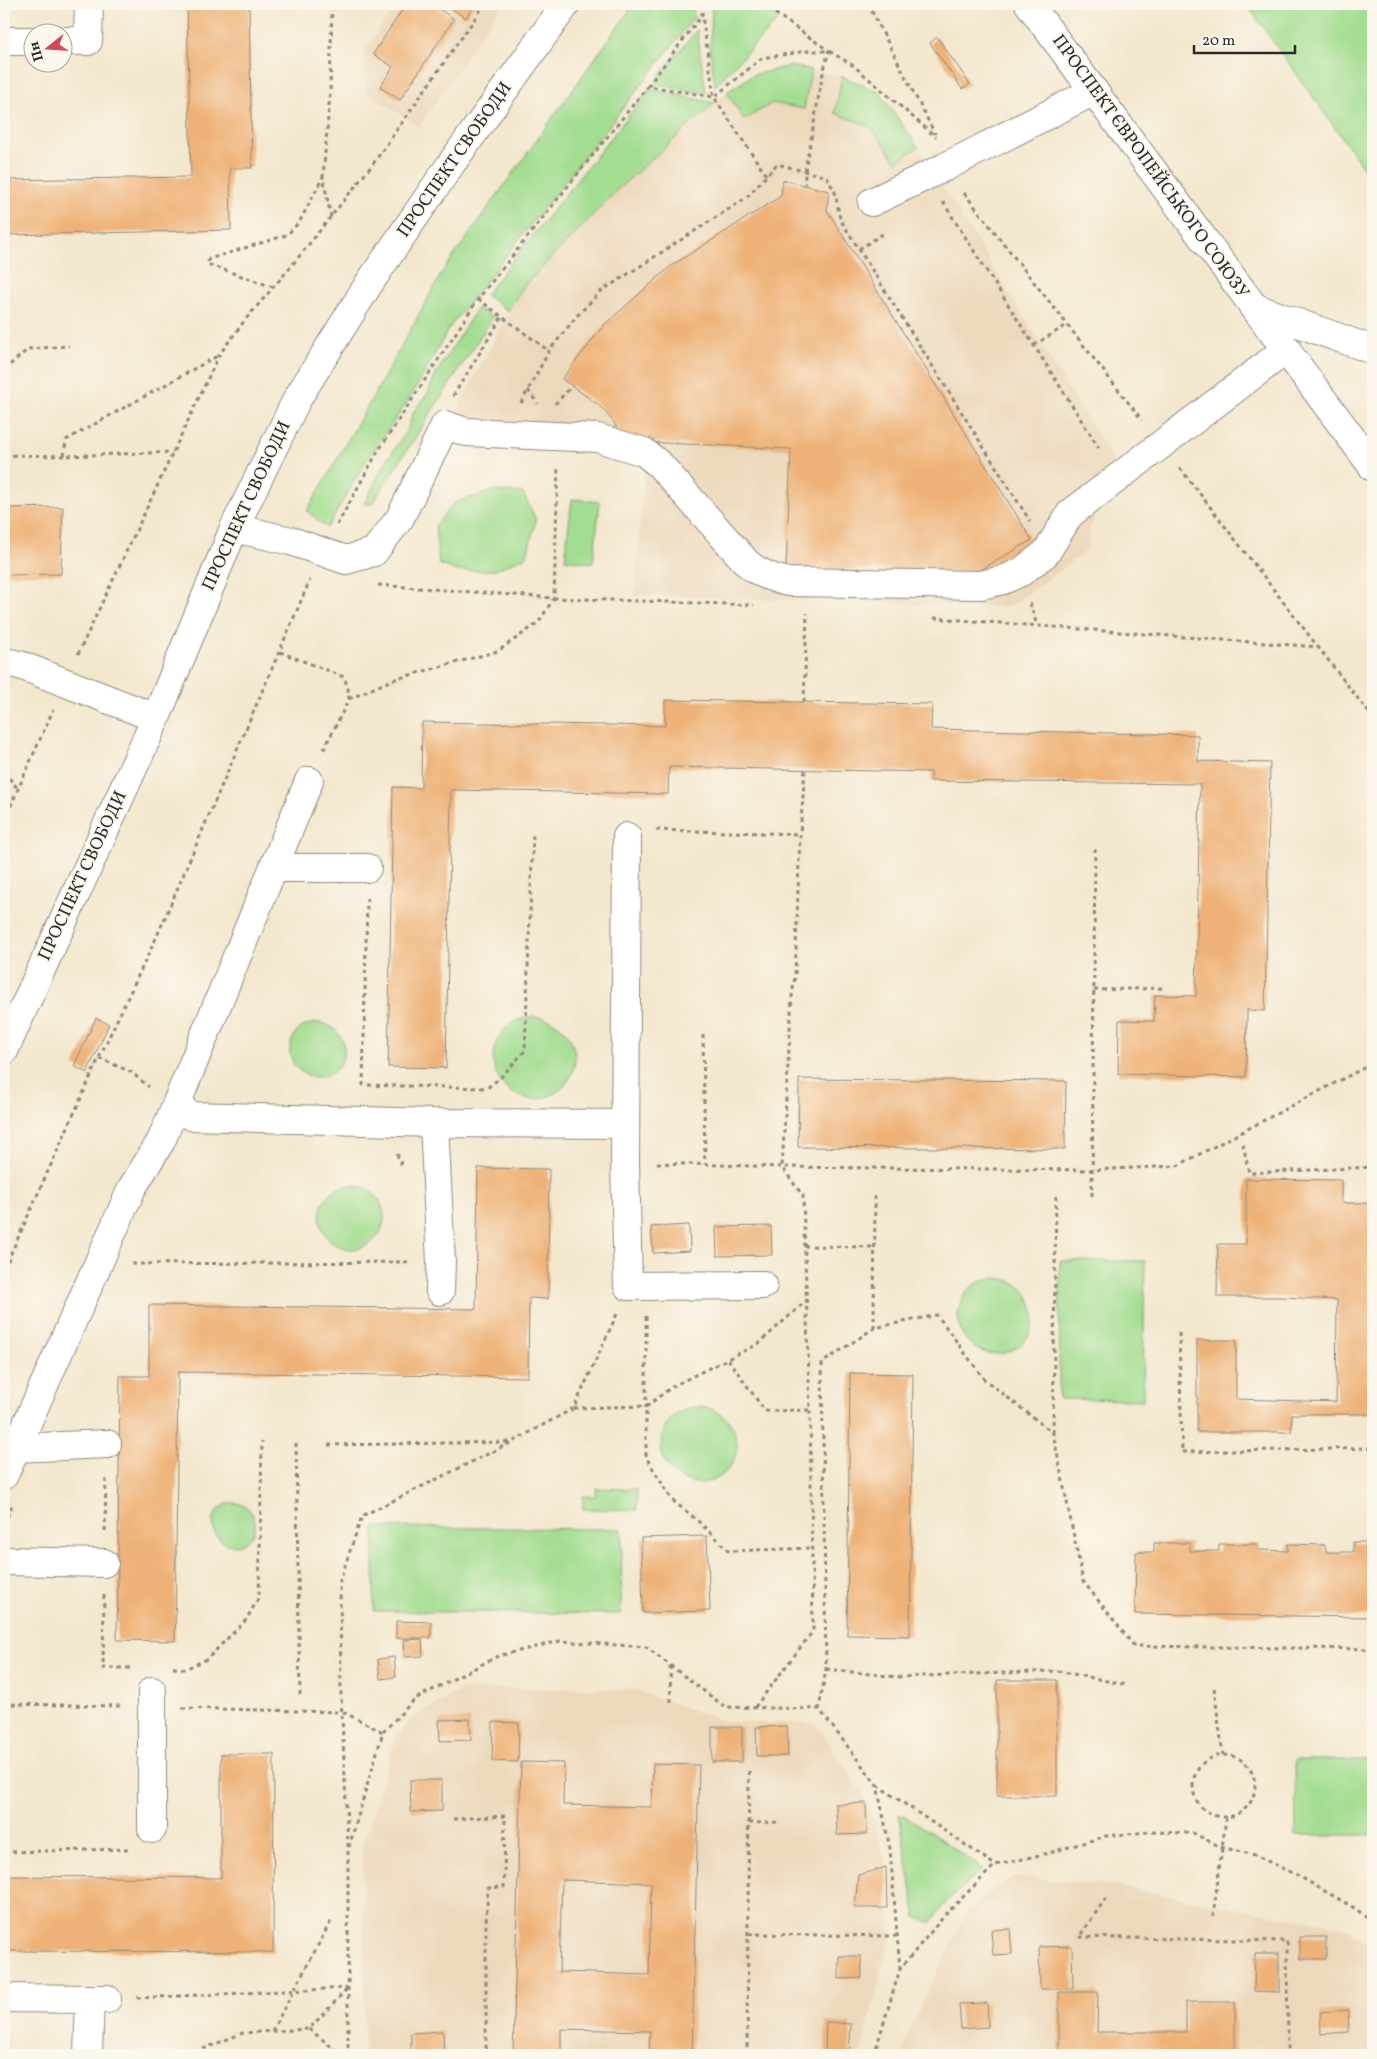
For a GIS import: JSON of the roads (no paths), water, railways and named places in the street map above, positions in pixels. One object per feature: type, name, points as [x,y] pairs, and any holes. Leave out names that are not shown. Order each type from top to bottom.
[{"type":"street","points":[[72,41],[88,41],[89,4]]},
{"type":"street","name":"ПРОСПЕКТ СВОБОДИ","points":[[4,1051],[156,718],[234,528],[297,399],[370,282],[451,164],[566,4]]},
{"type":"street","name":"ПРОСПЕКТ ЄВРОПЕЙСЬКОГО СОЮЗУ","points":[[1029,4],[1373,467]]},
{"type":"street","points":[[4,41],[22,41]]},
{"type":"street","points":[[872,202],[945,168],[1094,91]]},
{"type":"street","name":"ПРОСПЕКТ ЄВРОПЕЙСЬКОГО СОЮЗУ","points":[[1253,307],[1373,350]]},
{"type":"street","points":[[234,528],[291,541],[346,560],[374,552],[400,518],[445,425],[466,432],[503,433],[552,425],[644,452],[660,465],[748,563],[771,578],[788,582],[981,585],[1003,580],[1021,572],[1046,553],[1070,514],[1287,349]]},
{"type":"street","points":[[4,662],[20,665],[156,718]]},
{"type":"street","points":[[9,1487],[16,1448],[132,1188],[161,1142],[309,781]]},
{"type":"street","points":[[639,833],[625,1124],[625,1162],[637,1286],[763,1285]]},
{"type":"street","points":[[274,868],[367,868]]},
{"type":"street","points":[[176,1105],[192,1116],[434,1123],[625,1124]]},
{"type":"street","points":[[434,1123],[441,1262],[440,1291]]},
{"type":"street","points":[[16,1448],[107,1444]]},
{"type":"street","points":[[4,1561],[104,1563]]},
{"type":"street","points":[[144,1839],[146,1680]]},
{"type":"street","points":[[4,1998],[99,1999],[88,2055]]}]
